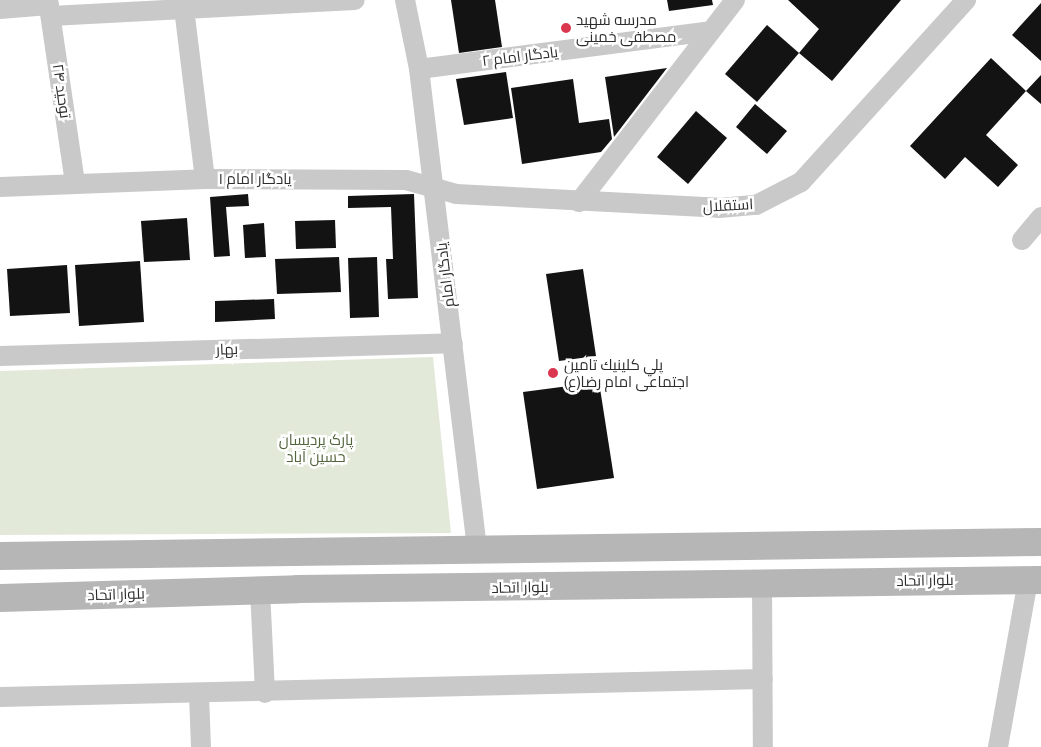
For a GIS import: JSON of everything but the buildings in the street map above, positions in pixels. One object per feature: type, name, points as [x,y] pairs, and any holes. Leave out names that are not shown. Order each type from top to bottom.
[{"type":"street","points":[[0,9],[355,0]]},
{"type":"street","name":"یادگار امام","points":[[405,0],[419,69],[477,551]]},
{"type":"street","points":[[579,202],[735,0]]},
{"type":"street","name":"استقلال","points":[[434,188],[456,194],[579,202],[719,208],[756,205],[777,197],[829,154],[965,0]]},
{"type":"street","points":[[183,5],[205,179]]},
{"type":"street","name":"توحید ۲۴","points":[[50,7],[75,182]]},
{"type":"street","name":"یادگار امام ۲","points":[[419,69],[711,31]]},
{"type":"street","name":"یادگار امام ۱","points":[[0,187],[75,182],[205,179],[406,180],[434,188]]},
{"type":"street","points":[[1022,240],[1041,217]]},
{"type":"street","name":"بهار","points":[[0,356],[453,343]]},
{"type":"street","points":[[0,556],[298,554],[1041,542]]},
{"type":"street","points":[[298,554],[298,589]]},
{"type":"street","points":[[998,747],[1034,580]]},
{"type":"street","name":"بلوار اتحاد","points":[[0,598],[298,589],[1034,580]]},
{"type":"street","points":[[762,583],[763,747]]},
{"type":"street","points":[[260,590],[265,693]]},
{"type":"street","points":[[0,697],[199,695],[763,679]]},
{"type":"street","points":[[199,695],[201,747]]},
{"type":"green space","name":"پارک پردیسان حسین آباد","points":[[433,357],[451,533],[0,535],[0,371]]},
{"type":"place","name":"مدرسه شهید مصطفی خمینی","points":[[566,28]]},
{"type":"place","name":"پلي كلينيك تامین اجتماعی امام رضا(ع)","points":[[553,373]]}]
